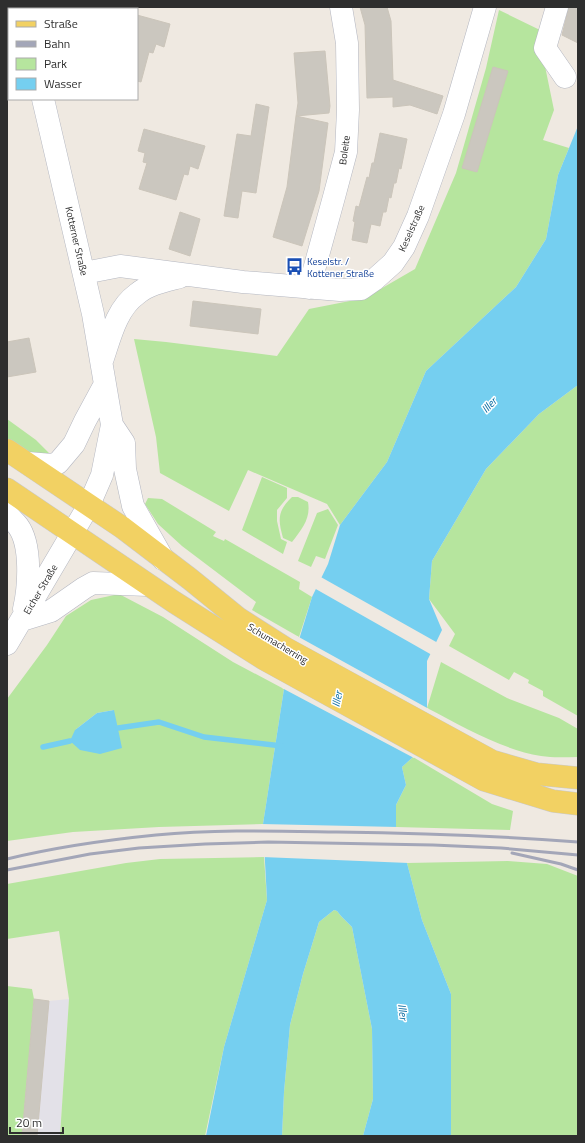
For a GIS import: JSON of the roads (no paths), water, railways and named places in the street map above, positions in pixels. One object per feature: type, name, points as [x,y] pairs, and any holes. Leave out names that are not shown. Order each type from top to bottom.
[{"type":"main road","name":"Schumacherring","points":[[7,450],[89,505],[190,579],[238,618],[285,648],[492,761],[537,774],[578,778]]},
{"type":"main road","name":"Schumacherring","points":[[7,489],[148,585],[264,659],[484,780],[553,801],[578,804]]},
{"type":"street","name":"Boleite","points":[[309,288],[346,152],[348,110],[347,43],[341,7]]},
{"type":"street","name":"Keselstraße","points":[[84,273],[120,266],[186,276],[309,288],[340,290],[361,289],[374,280],[393,263],[404,248],[418,216],[454,114],[485,7]]},
{"type":"street","points":[[557,7],[545,48],[565,77]]},
{"type":"street","name":"Kotterner Straße","points":[[43,100],[93,314],[112,424],[102,475],[89,505],[72,533]]},
{"type":"street","name":"Keselstraße","points":[[101,362],[121,311],[137,294],[155,284],[186,276]]},
{"type":"street","points":[[28,464],[52,465],[58,463],[74,444],[105,384]]},
{"type":"street","name":"Kotterner Straße","points":[[112,424],[124,443],[125,469],[133,506],[163,559]]},
{"type":"street","points":[[7,514],[18,527],[25,544],[28,568],[28,592],[22,620],[52,611],[93,583],[148,585]]},
{"type":"street","name":"Eicher Straße","points":[[7,644],[72,533]]},
{"type":"water","name":"Iller","points":[[578,126],[578,385],[539,414],[486,469],[432,561],[429,599],[442,630],[427,661],[427,708],[413,757],[402,767],[406,785],[396,805],[396,827],[422,920],[451,994],[451,1136],[363,1136],[373,1099],[372,1029],[352,927],[337,911],[334,910],[319,922],[303,974],[290,1025],[282,1136],[206,1136],[224,1047],[267,900],[263,824],[284,689],[312,597],[328,564],[340,525],[387,462],[426,371],[516,287],[546,239],[558,175]]},
{"type":"water","points":[[114,710],[122,748],[100,754],[80,750],[70,741],[75,730],[97,713]]},
{"type":"waterway","points":[[118,728],[159,722],[204,737],[282,746]]},
{"type":"waterway","points":[[43,747],[70,741]]},
{"type":"railway","points":[[7,859],[62,847],[119,839],[179,833],[224,831],[427,834],[578,842]]},
{"type":"railway","points":[[7,870],[90,854],[139,848],[268,842],[433,845],[501,848],[578,855]]},
{"type":"railway","points":[[512,853],[561,864],[578,870]]},
{"type":"place","name":"Keselstr. / Kottener Straße","points":[[294,267]]}]
